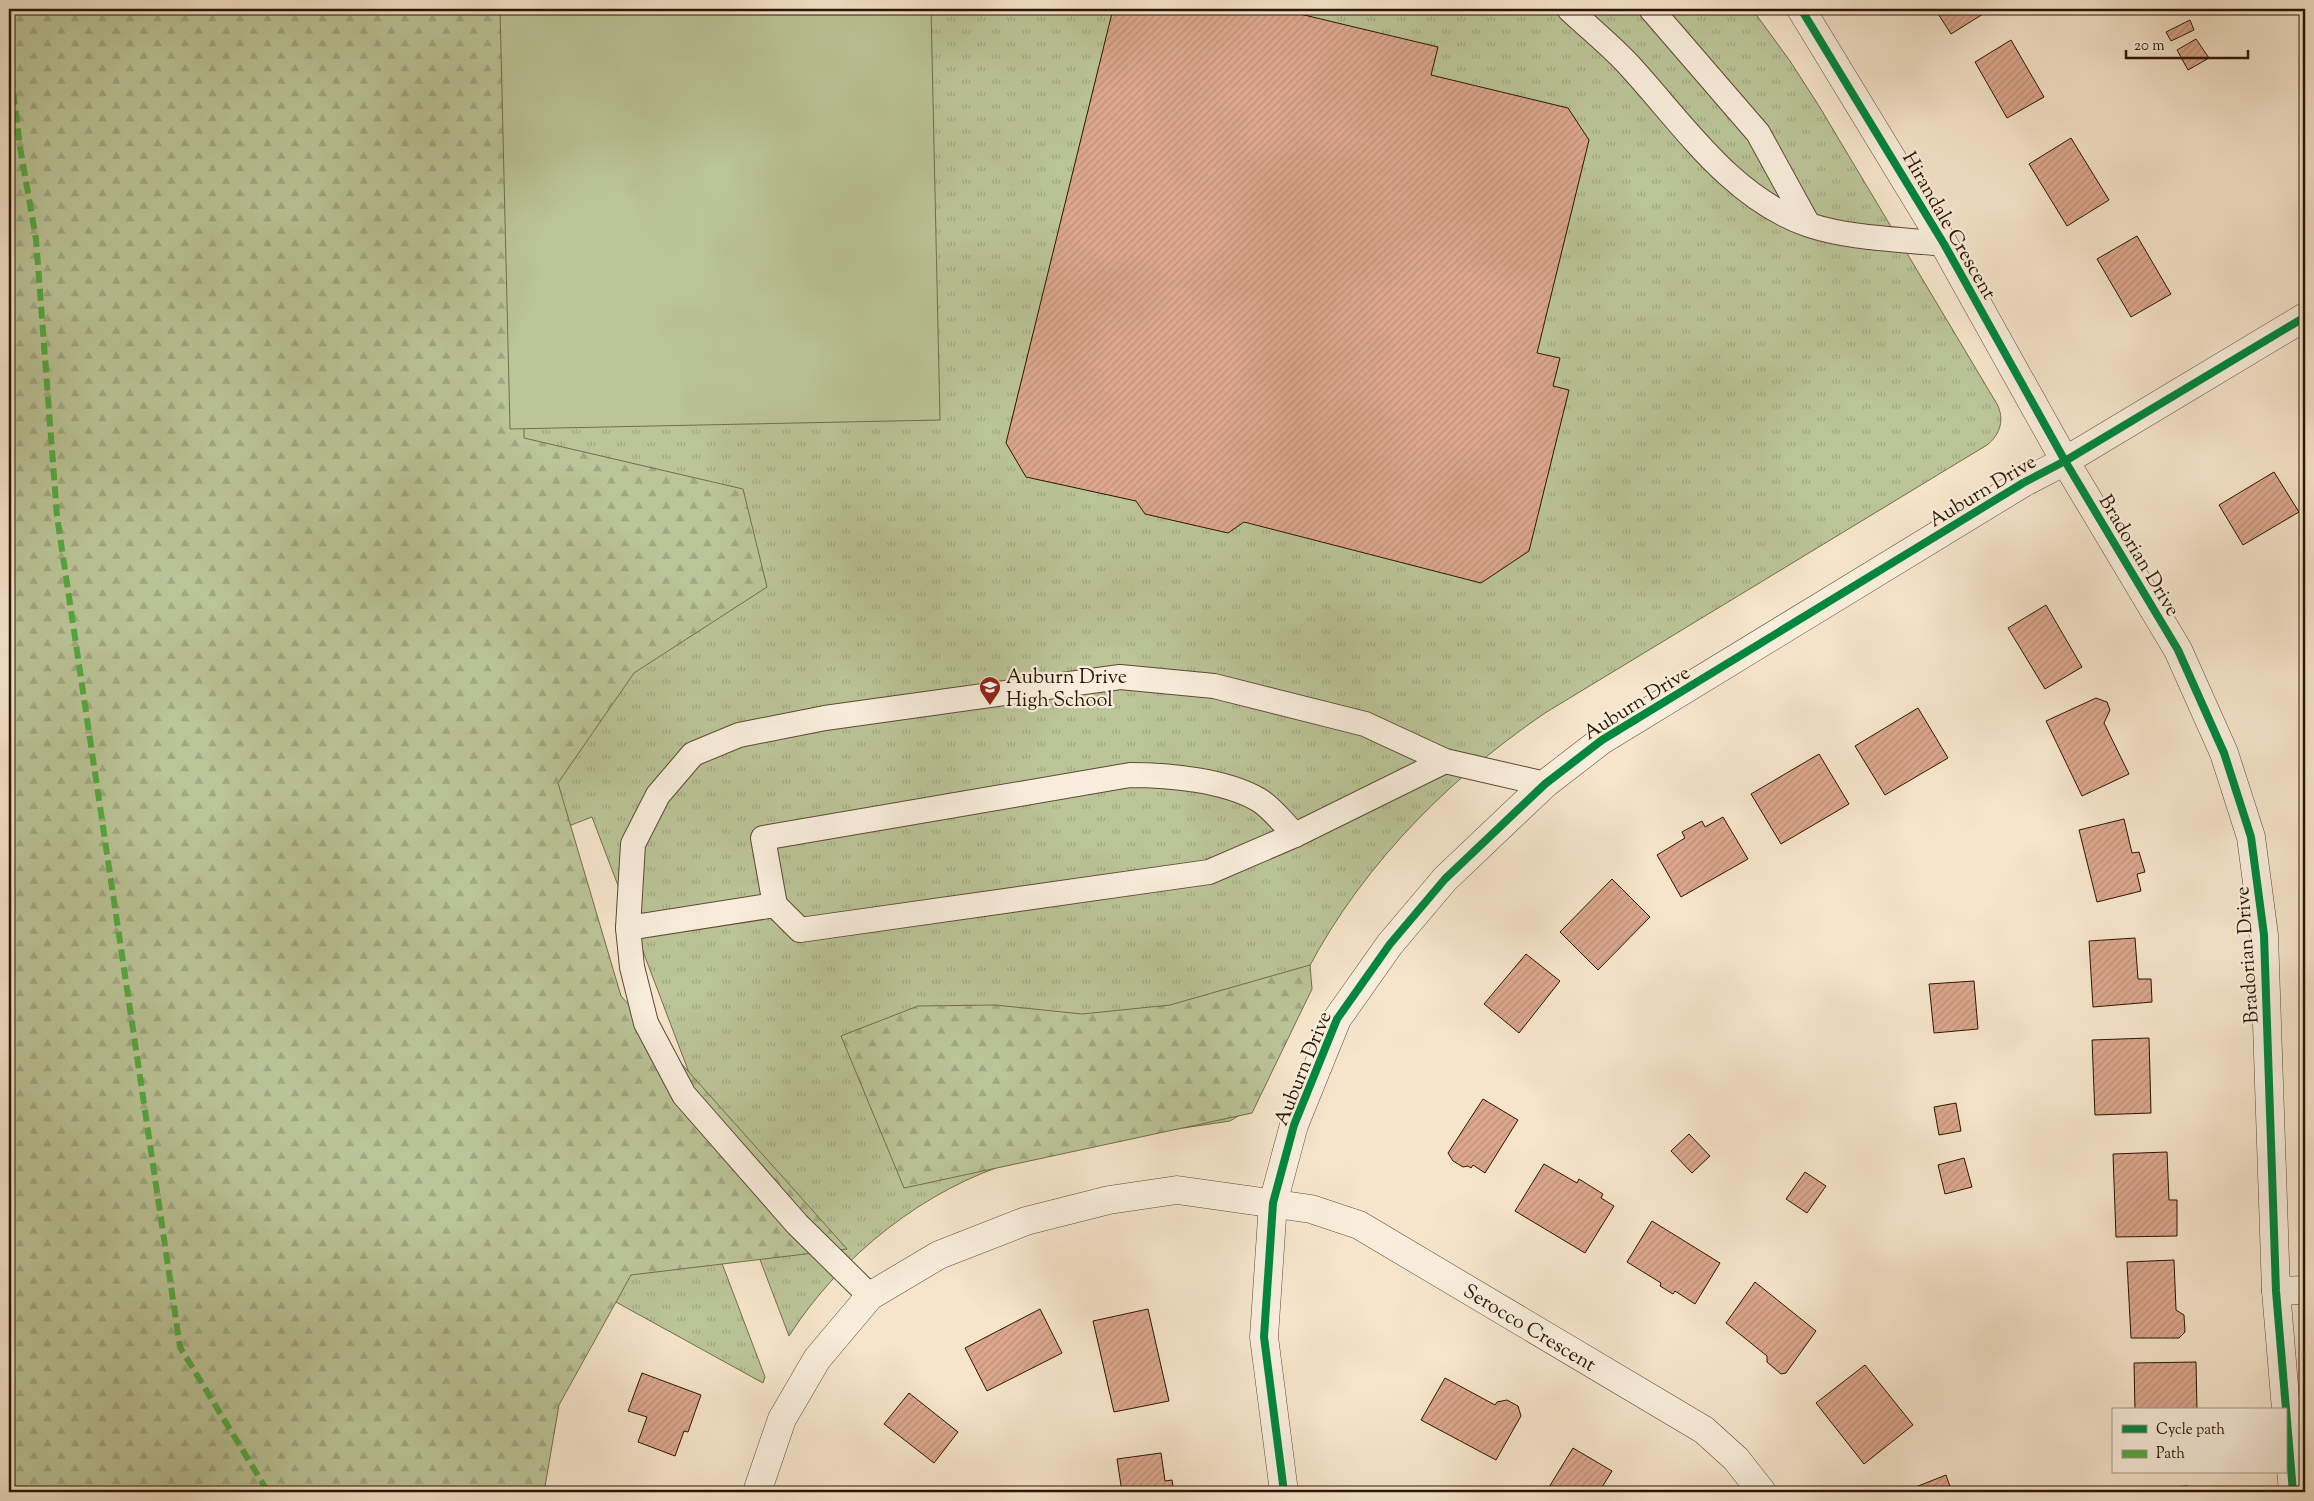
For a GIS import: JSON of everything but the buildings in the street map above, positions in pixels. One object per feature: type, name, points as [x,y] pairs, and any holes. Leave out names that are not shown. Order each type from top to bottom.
[{"type":"street","name":"Hirandale Crescent","points":[[1801,9],[1944,244],[2065,461]]},
{"type":"street","name":"Auburn Drive","points":[[1284,1492],[1264,1337],[1273,1204],[1294,1125],[1337,1019],[1390,944],[1445,879],[1545,784],[1602,740],[2014,488],[2065,461],[2305,317]]},
{"type":"street","name":"Bradorian Drive","points":[[2065,461],[2178,650],[2224,753],[2251,836],[2264,935],[2276,1291],[2286,1408]]},
{"type":"street","name":"Serocco Crescent","points":[[870,1296],[948,1252],[1026,1221],[1109,1200],[1177,1190],[1312,1209],[1359,1225],[1704,1430],[1736,1459],[1762,1492]]},
{"type":"street","points":[[2276,1291],[2305,1290]]},
{"type":"street","points":[[757,1492],[782,1419],[817,1359],[870,1296]]},
{"type":"street","name":"Bradorian Drive","points":[[2286,1409],[2293,1492]]},
{"type":"lane","points":[[1569,9],[1626,62],[1722,169],[1762,203],[1808,224],[1840,233],[1944,244]]},
{"type":"lane","points":[[1651,9],[1758,133],[1808,224]]},
{"type":"lane","points":[[870,1296],[798,1224],[684,1095],[646,1024],[632,968],[628,928],[633,844],[658,795],[693,754],[739,735],[825,718],[1120,677],[1214,686],[1365,724],[1445,761],[1545,784]]},
{"type":"lane","points":[[1295,835],[1260,801],[1229,787],[1161,775],[1130,775],[764,838],[775,906],[800,930],[1209,872],[1295,835],[1445,761]]},
{"type":"lane","points":[[628,928],[775,906]]},
{"type":"green space","points":[[9,9],[523,9],[524,438],[743,489],[767,587],[634,673],[558,783],[621,996],[847,1249],[631,1275],[559,1405],[544,1492],[9,1492]]},
{"type":"green space","name":"Auburn Drive High School","points":[[345,9],[1752,9],[1790,61],[1819,106],[1997,404],[2001,415],[2000,426],[1998,432],[1987,445],[1545,713],[1507,741],[1435,802],[1402,836],[1371,873],[1343,911],[1318,951],[1296,993],[1245,1112],[1230,1121],[1122,1138],[1043,1154],[983,1173],[950,1188],[918,1207],[859,1253],[833,1279],[789,1336],[592,817],[558,830],[765,1377],[763,1383],[576,1280]]},
{"type":"green space","points":[[500,9],[931,9],[940,420],[510,429]]},
{"type":"green space","points":[[1310,965],[1312,989],[1252,1113],[904,1188],[841,1036],[918,1006],[995,1005],[1082,1014],[1170,1005]]},
{"type":"marked path","points":[[9,57],[20,147],[36,239],[57,516],[180,1347],[268,1492]]},
{"type":"cycle path","points":[[1801,9],[1944,244],[2065,461],[2178,650],[2224,753],[2251,837],[2264,935],[2276,1291],[2286,1408]]},
{"type":"cycle path","points":[[1284,1492],[1264,1337],[1273,1203],[1294,1125],[1337,1019],[1390,944],[1445,879],[1545,784],[1602,740],[2023,483],[2065,461],[2305,317]]},
{"type":"cycle path","points":[[2286,1409],[2293,1492]]},
{"type":"place","name":"Auburn Drive High School","points":[[990,706]]}]
